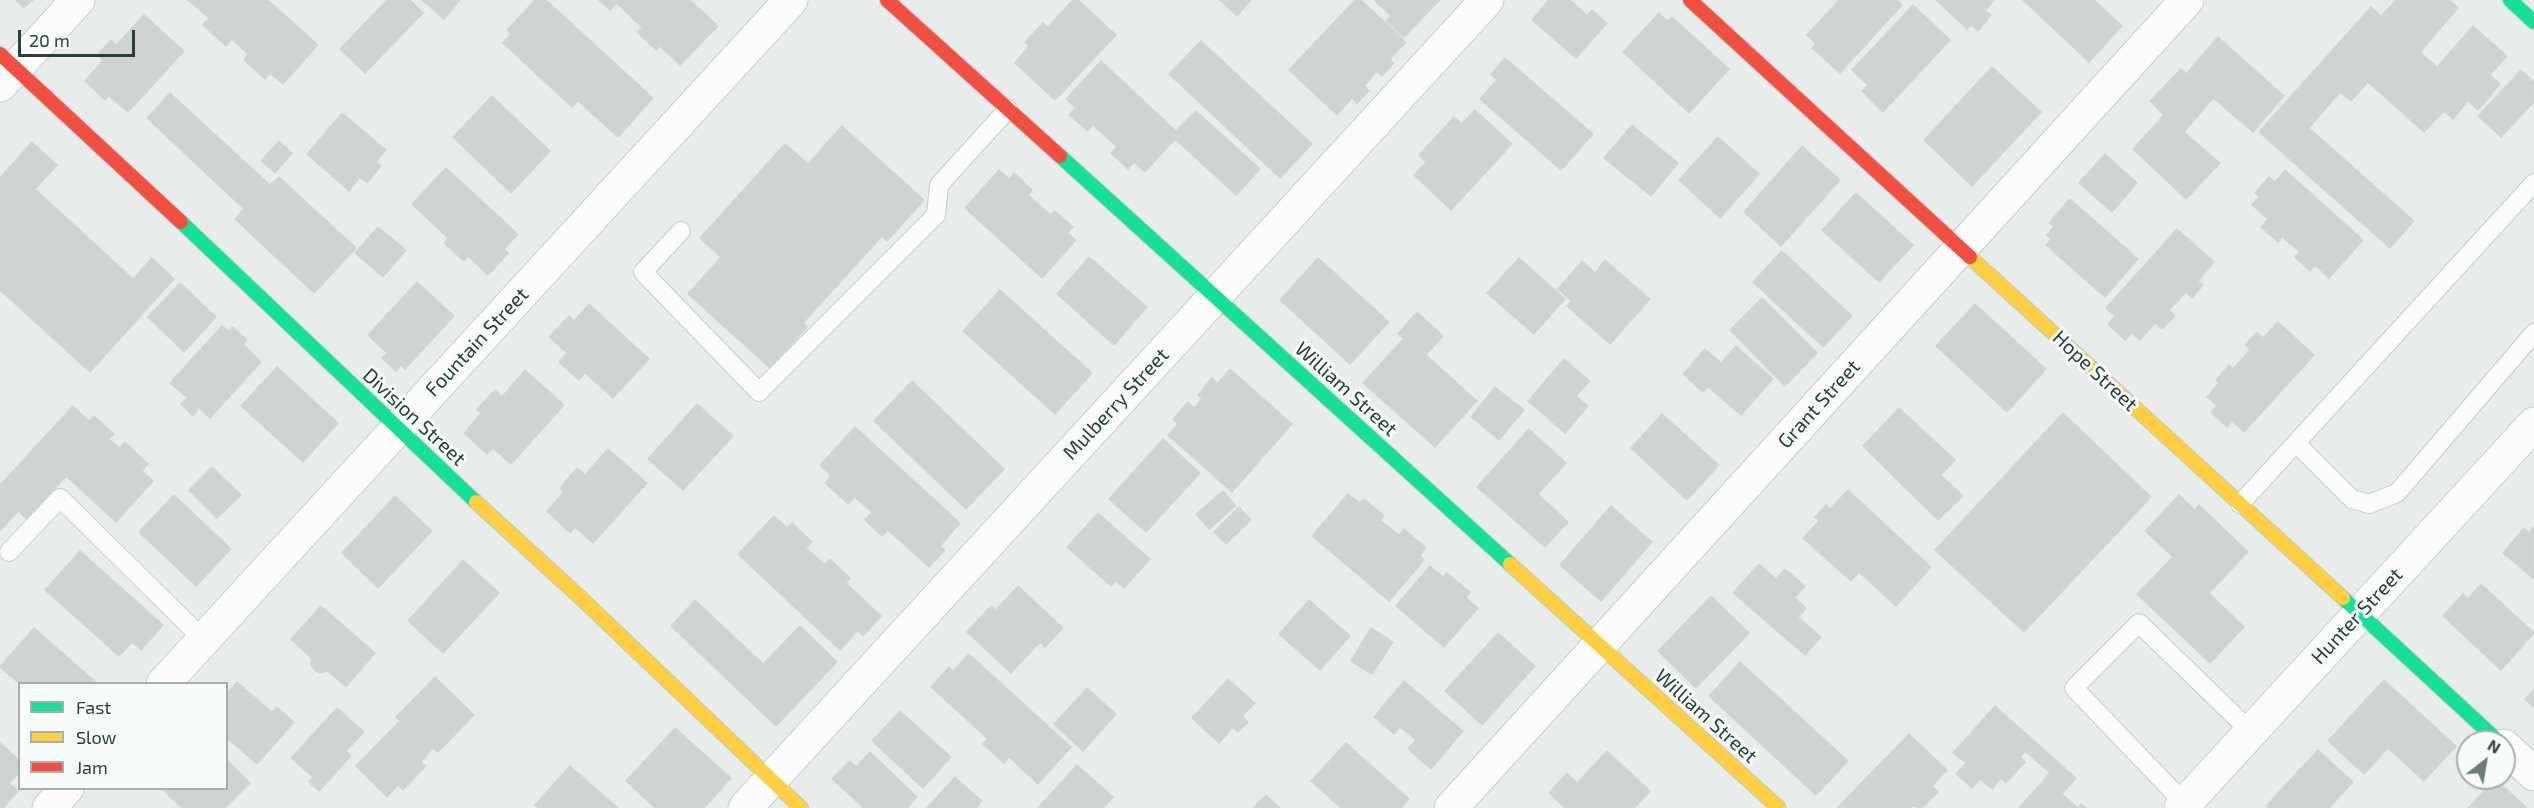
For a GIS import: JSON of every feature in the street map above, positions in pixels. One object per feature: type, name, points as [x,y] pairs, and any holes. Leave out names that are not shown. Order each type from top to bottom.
[{"type":"street","points":[[5,69],[78,0]]},
{"type":"street","name":"Fountain Street","points":[[166,682],[791,0]]},
{"type":"street","name":"William Street","points":[[887,0],[1779,808]]},
{"type":"street","name":"Mulberry Street","points":[[745,808],[1487,0]]},
{"type":"street","name":"Hope Street","points":[[1690,0],[2486,730]]},
{"type":"street","name":"Grant Street","points":[[1451,808],[2187,0]]},
{"type":"street","points":[[2510,0],[2534,22]]},
{"type":"street","name":"Division Street","points":[[5,69],[178,219],[397,429],[583,600],[801,808]]},
{"type":"street","name":"Hunter Street","points":[[2183,806],[2534,424]]},
{"type":"street","points":[[2516,757],[2534,774]]},
{"type":"street","points":[[49,808],[66,790]]},
{"type":"lane","points":[[681,231],[643,272],[759,392],[936,214],[939,185],[1008,109]]},
{"type":"lane","points":[[2240,504],[2534,183]]},
{"type":"lane","points":[[2296,443],[2352,499],[2369,504],[2397,493],[2532,341]]},
{"type":"lane","points":[[9,552],[60,498],[204,640]]},
{"type":"lane","points":[[2183,806],[2074,688],[2139,623],[2251,732]]},
{"type":"building","points":[[16,0],[33,0],[24,8]]},
{"type":"building","points":[[188,0],[268,0],[318,45],[283,84],[270,73],[265,79],[244,60],[248,54],[232,39],[226,46],[203,25],[209,18]]},
{"type":"building","points":[[387,0],[410,0],[423,13],[365,73],[340,49]]},
{"type":"building","points":[[422,0],[460,0],[444,19]]},
{"type":"building","points":[[535,0],[546,0],[653,98],[618,137],[578,101],[572,107],[503,43],[511,34],[507,30]]},
{"type":"building","points":[[599,0],[690,0],[718,26],[680,65],[660,46],[656,50],[637,32],[642,28],[617,3],[610,10]]},
{"type":"building","points":[[1073,0],[1078,0],[1116,35],[1055,100],[1015,63],[1029,46],[1025,42],[1043,23],[1048,27]]},
{"type":"building","points":[[1220,0],[1251,0],[1237,16]]},
{"type":"building","points":[[1355,0],[1361,0],[1406,42],[1390,59],[1394,63],[1382,76],[1377,71],[1364,86],[1369,91],[1357,103],[1352,98],[1337,115],[1289,70]]},
{"type":"building","points":[[1374,0],[1440,0],[1404,37],[1386,21],[1391,16]]},
{"type":"building","points":[[1549,0],[1570,0],[1587,15],[1592,10],[1607,23],[1576,58],[1532,20]]},
{"type":"building","points":[[1839,0],[1897,0],[1902,5],[1840,73],[1812,48],[1816,44],[1807,35]]},
{"type":"building","points":[[1936,0],[1994,0],[1985,10],[1991,15],[1978,31],[1972,25],[1967,29]]},
{"type":"building","points":[[2023,0],[2094,0],[2122,26],[2089,62]]},
{"type":"building","points":[[2396,0],[2449,0],[2458,8],[2420,52],[2437,67],[2473,26],[2507,56],[2490,75],[2500,84],[2478,110],[2468,101],[2453,119],[2444,111],[2424,132],[2368,82],[2351,101],[2340,92],[2309,128],[2414,221],[2390,248],[2259,132],[2371,7],[2381,16]]},
{"type":"building","points":[[1913,5],[1950,40],[1883,112],[1862,91],[1868,85],[1852,70]]},
{"type":"building","points":[[1659,13],[1667,21],[1672,17],[1729,69],[1689,113],[1623,52]]},
{"type":"building","points":[[144,15],[184,51],[128,112],[109,96],[105,100],[85,81],[103,60],[97,55],[111,40],[116,45]]},
{"type":"building","points":[[2218,37],[2284,96],[2253,132],[2213,98],[2184,132],[2220,163],[2186,199],[2133,149],[2164,115],[2150,101],[2181,69],[2186,74]]},
{"type":"building","points":[[1201,41],[1312,144],[1280,178],[1169,74]]},
{"type":"building","points":[[1505,58],[1593,134],[1561,170],[1480,99],[1497,80],[1491,74]]},
{"type":"building","points":[[1101,61],[1176,131],[1196,111],[1260,169],[1236,195],[1175,139],[1145,172],[1134,162],[1128,169],[1111,153],[1117,147],[1093,125],[1088,131],[1069,115],[1076,108],[1066,99]]},
{"type":"building","points":[[1992,67],[2041,112],[1972,186],[1924,140]]},
{"type":"building","points":[[2521,70],[2534,82],[2534,102],[2501,137],[2478,116]]},
{"type":"building","points":[[170,93],[270,185],[279,177],[356,248],[314,293],[235,219],[244,209],[147,118]]},
{"type":"building","points":[[492,96],[550,151],[511,193],[453,137]]},
{"type":"building","points":[[1475,110],[1512,144],[1451,210],[1414,175],[1426,162],[1419,155],[1454,117],[1462,124]]},
{"type":"building","points":[[342,113],[386,150],[376,162],[381,166],[367,183],[360,177],[349,191],[307,154]]},
{"type":"building","points":[[1632,125],[1678,163],[1651,196],[1604,158]]},
{"type":"building","points":[[842,126],[924,200],[887,241],[882,236],[803,323],[807,327],[770,368],[688,294],[721,257],[700,238],[785,144],[808,164]]},
{"type":"building","points":[[1718,137],[1759,174],[1720,218],[1679,180]]},
{"type":"building","points":[[279,141],[292,153],[275,173],[261,161]]},
{"type":"building","points":[[32,142],[57,165],[35,189],[133,279],[152,258],[174,279],[90,372],[0,290],[0,178]]},
{"type":"building","points":[[1802,146],[1840,180],[1781,246],[1744,212]]},
{"type":"building","points":[[2105,154],[2137,183],[2112,212],[2079,183]]},
{"type":"building","points":[[446,168],[518,234],[504,249],[508,253],[488,275],[468,256],[464,261],[444,243],[448,238],[412,204]]},
{"type":"building","points":[[999,170],[1009,179],[1014,173],[1032,190],[1028,195],[1051,215],[1055,211],[1073,227],[1067,233],[1076,240],[1042,278],[965,208]]},
{"type":"building","points":[[2285,170],[2363,240],[2329,278],[2315,265],[2310,271],[2295,257],[2300,252],[2282,237],[2278,242],[2261,227],[2268,219],[2252,205],[2259,197],[2255,193],[2269,177],[2275,182]]},
{"type":"building","points":[[1856,193],[1913,245],[1879,282],[1822,230]]},
{"type":"building","points":[[2070,199],[2138,259],[2105,297],[2046,245],[2051,239],[2047,235],[2054,226],[2049,223]]},
{"type":"building","points":[[378,227],[406,250],[383,277],[355,253]]},
{"type":"building","points":[[2177,229],[2214,262],[2198,281],[2203,285],[2192,298],[2186,292],[2169,310],[2175,316],[2162,329],[2155,323],[2140,340],[2132,333],[2125,340],[2108,324],[2115,316],[2106,308]]},
{"type":"building","points":[[1782,251],[1852,316],[1823,347],[1753,282]]},
{"type":"building","points":[[1089,257],[1147,307],[1114,345],[1057,294]]},
{"type":"building","points":[[1318,258],[1389,322],[1350,364],[1280,300]]},
{"type":"building","points":[[1519,258],[1565,299],[1534,334],[1487,293]]},
{"type":"building","points":[[1605,260],[1650,299],[1610,344],[1567,306],[1571,301],[1558,289],[1582,261],[1595,273]]},
{"type":"building","points":[[417,282],[454,316],[405,369],[401,365],[396,371],[382,358],[387,353],[368,335]]},
{"type":"building","points":[[180,283],[216,317],[184,352],[148,317]]},
{"type":"building","points":[[1000,290],[1092,373],[1055,414],[963,331]]},
{"type":"building","points":[[1762,298],[1817,353],[1785,386],[1730,330]]},
{"type":"building","points":[[589,304],[649,359],[613,398],[585,373],[579,380],[559,362],[567,353],[549,337],[569,316],[574,321]]},
{"type":"building","points":[[1975,304],[2046,369],[2007,412],[1936,346]]},
{"type":"building","points":[[1417,312],[1443,336],[1426,355],[1477,401],[1435,447],[1363,383],[1404,338],[1398,334]]},
{"type":"building","points":[[2278,322],[2314,355],[2244,432],[2232,421],[2227,427],[2211,412],[2217,406],[2207,397],[2219,383],[2216,380],[2229,365],[2233,369],[2250,350],[2245,345],[2257,332],[2263,338]]},
{"type":"building","points":[[222,326],[229,331],[233,327],[247,340],[243,344],[261,362],[210,418],[199,408],[193,416],[181,404],[187,398],[170,383]]},
{"type":"building","points":[[1736,346],[1773,379],[1741,415],[1708,387],[1703,392],[1683,374],[1705,349],[1721,363]]},
{"type":"building","points":[[1564,359],[1590,381],[1576,396],[1588,406],[1565,433],[1528,401]]},
{"type":"building","points":[[277,367],[338,423],[303,462],[241,406]]},
{"type":"building","points":[[1230,369],[1292,424],[1232,492],[1168,435],[1178,424],[1173,419],[1188,402],[1194,408],[1202,399],[1198,395],[1212,378],[1217,384]]},
{"type":"building","points":[[525,370],[564,405],[511,464],[493,448],[487,454],[464,433],[481,413],[477,409],[495,390],[502,397]]},
{"type":"building","points":[[912,381],[1004,469],[966,509],[874,421]]},
{"type":"building","points":[[1495,387],[1524,410],[1499,440],[1471,417]]},
{"type":"building","points":[[697,404],[733,436],[683,490],[648,459]]},
{"type":"building","points":[[73,406],[89,421],[94,416],[114,434],[109,439],[119,448],[125,442],[148,464],[142,471],[153,481],[116,522],[66,476],[27,519],[18,511],[0,531],[0,485]]},
{"type":"building","points":[[1899,408],[1955,460],[1941,475],[1963,496],[1938,520],[1863,446]]},
{"type":"building","points":[[2063,413],[2151,497],[2024,632],[1935,550]]},
{"type":"building","points":[[1662,414],[1719,465],[1687,500],[1631,448]]},
{"type":"building","points":[[855,427],[960,523],[940,546],[945,550],[929,567],[888,530],[882,536],[865,520],[872,512],[855,497],[848,504],[825,483],[831,476],[820,465]]},
{"type":"building","points":[[1529,429],[1566,463],[1538,494],[1568,522],[1545,547],[1477,487]]},
{"type":"building","points":[[1163,439],[1200,473],[1146,532],[1109,499]]},
{"type":"building","points":[[608,449],[647,483],[593,543],[575,527],[570,533],[547,511],[564,492],[560,488],[577,468],[585,475]]},
{"type":"building","points":[[212,467],[241,495],[217,518],[189,490]]},
{"type":"building","points":[[1848,490],[1931,567],[1896,606],[1859,572],[1851,581],[1803,538],[1819,521],[1815,517],[1826,505],[1830,509]]},
{"type":"building","points":[[1223,491],[1236,506],[1209,529],[1196,514]]},
{"type":"building","points":[[1348,494],[1360,503],[1364,499],[1384,516],[1380,520],[1399,535],[1404,529],[1426,548],[1420,555],[1424,560],[1389,601],[1312,536]]},
{"type":"building","points":[[174,495],[231,549],[196,586],[139,532]]},
{"type":"building","points":[[2179,495],[2195,510],[2199,505],[2248,552],[2209,593],[2244,627],[2210,663],[2137,594],[2173,557],[2145,531]]},
{"type":"building","points":[[395,496],[432,531],[378,588],[342,553]]},
{"type":"building","points":[[1611,506],[1652,542],[1601,601],[1560,565]]},
{"type":"building","points":[[1239,507],[1251,520],[1226,544],[1214,532]]},
{"type":"building","points":[[1098,513],[1150,559],[1124,588],[1116,581],[1111,586],[1067,547]]},
{"type":"building","points":[[774,516],[787,528],[792,523],[812,542],[806,548],[825,565],[830,559],[850,578],[846,583],[881,616],[863,636],[858,630],[840,650],[738,554]]},
{"type":"building","points":[[2534,527],[2534,579],[2503,553],[2524,528],[2529,533]]},
{"type":"building","points":[[80,551],[163,625],[141,650],[132,642],[119,656],[45,590]]},
{"type":"building","points":[[463,560],[499,593],[443,653],[408,621]]},
{"type":"building","points":[[1759,564],[1776,579],[1785,569],[1805,586],[1795,598],[1806,608],[1798,617],[1821,637],[1805,655],[1733,593]]},
{"type":"building","points":[[1430,566],[1443,577],[1447,573],[1470,592],[1466,598],[1478,608],[1444,647],[1396,606]]},
{"type":"building","points":[[2481,584],[2534,633],[2501,670],[2443,616],[2463,594],[2468,599]]},
{"type":"building","points":[[1018,586],[1063,628],[1045,647],[1040,642],[1011,673],[967,632],[991,606],[996,610]]},
{"type":"building","points":[[1711,596],[1749,633],[1696,688],[1658,651]]},
{"type":"building","points":[[695,600],[763,664],[800,626],[837,662],[776,726],[671,626]]},
{"type":"building","points":[[1309,600],[1350,636],[1320,670],[1279,634]]},
{"type":"building","points":[[321,606],[375,653],[346,687],[328,671],[320,673],[315,670],[311,665],[311,658],[291,639]]},
{"type":"building","points":[[34,628],[96,682],[18,682],[0,667]]},
{"type":"building","points":[[1371,628],[1393,642],[1372,674],[1351,661]]},
{"type":"building","points":[[1498,633],[1535,666],[1482,725],[1445,691]]},
{"type":"building","points":[[969,654],[1071,747],[1038,784],[1009,757],[1004,763],[983,744],[988,739],[931,687],[949,667],[953,671]]},
{"type":"building","points":[[1740,662],[1848,761],[1816,795],[1709,696]]},
{"type":"building","points":[[435,677],[474,715],[438,752],[433,748],[421,762],[426,766],[403,790],[398,785],[387,797],[356,766],[400,721],[396,717]]},
{"type":"building","points":[[1228,679],[1255,703],[1242,716],[1248,722],[1238,732],[1233,727],[1219,743],[1192,718]]},
{"type":"building","points":[[2384,680],[2456,746],[2424,781],[2388,748],[2364,774],[2328,741]]},
{"type":"building","points":[[1404,681],[1463,731],[1431,769],[1408,749],[1416,740],[1400,727],[1394,734],[1374,717]]},
{"type":"building","points":[[237,682],[272,712],[277,707],[294,722],[257,764],[228,739],[228,692]]},
{"type":"building","points":[[1087,688],[1116,714],[1083,751],[1054,724]]},
{"type":"building","points":[[2534,689],[2534,708],[2525,699]]},
{"type":"building","points":[[1995,706],[2076,778],[2062,794],[2078,808],[2019,808],[2050,773],[2025,751],[2020,757],[2025,762],[2006,783],[2001,778],[1992,789],[1980,779],[1972,788],[1956,774],[1966,763],[1953,753]]},
{"type":"building","points":[[337,708],[364,732],[346,751],[351,756],[319,791],[309,782],[313,777],[291,758]]},
{"type":"building","points":[[900,711],[951,757],[923,788],[872,741]]},
{"type":"building","points":[[675,728],[731,778],[704,808],[655,808],[626,781]]},
{"type":"building","points":[[1909,734],[1947,770],[1932,786],[1938,792],[1922,808],[1912,806],[1910,808],[1837,808]]},
{"type":"building","points":[[0,743],[18,759],[18,774],[9,783],[18,791],[3,808],[0,808]]},
{"type":"building","points":[[1346,743],[1409,799],[1401,808],[1341,808],[1311,781]]},
{"type":"building","points":[[2318,750],[2353,782],[2329,808],[2268,808],[2266,806]]},
{"type":"building","points":[[1607,751],[1650,791],[1634,808],[1565,808],[1549,793],[1567,773],[1577,783]]},
{"type":"building","points":[[870,752],[917,797],[907,808],[864,808],[832,779],[850,761],[856,767]]},
{"type":"building","points":[[228,763],[250,783],[225,808],[182,808],[163,790],[228,790]]},
{"type":"building","points":[[1077,765],[1113,797],[1103,808],[1038,808]]},
{"type":"building","points":[[570,766],[618,808],[538,808],[535,805]]},
{"type":"building","points":[[955,777],[982,801],[976,808],[927,808]]},
{"type":"building","points":[[2485,790],[2507,790],[2526,807],[2525,808],[2468,808]]},
{"type":"building","points":[[1266,795],[1280,808],[1253,808]]},
{"type":"traffic: fast","points":[[2510,0],[2534,22]]},
{"type":"traffic: fast","points":[[1060,156],[1510,564]]},
{"type":"traffic: fast","points":[[181,222],[476,502]]},
{"type":"traffic: fast","points":[[2343,598],[2486,730]]},
{"type":"traffic: slow","points":[[1970,257],[2343,598]]},
{"type":"traffic: slow","points":[[476,502],[583,600],[801,808]]},
{"type":"traffic: slow","points":[[1510,564],[1779,808]]},
{"type":"traffic: jam","points":[[887,0],[1060,156]]},
{"type":"traffic: jam","points":[[1690,0],[1970,257]]},
{"type":"traffic: jam","points":[[0,54],[181,222]]}]
